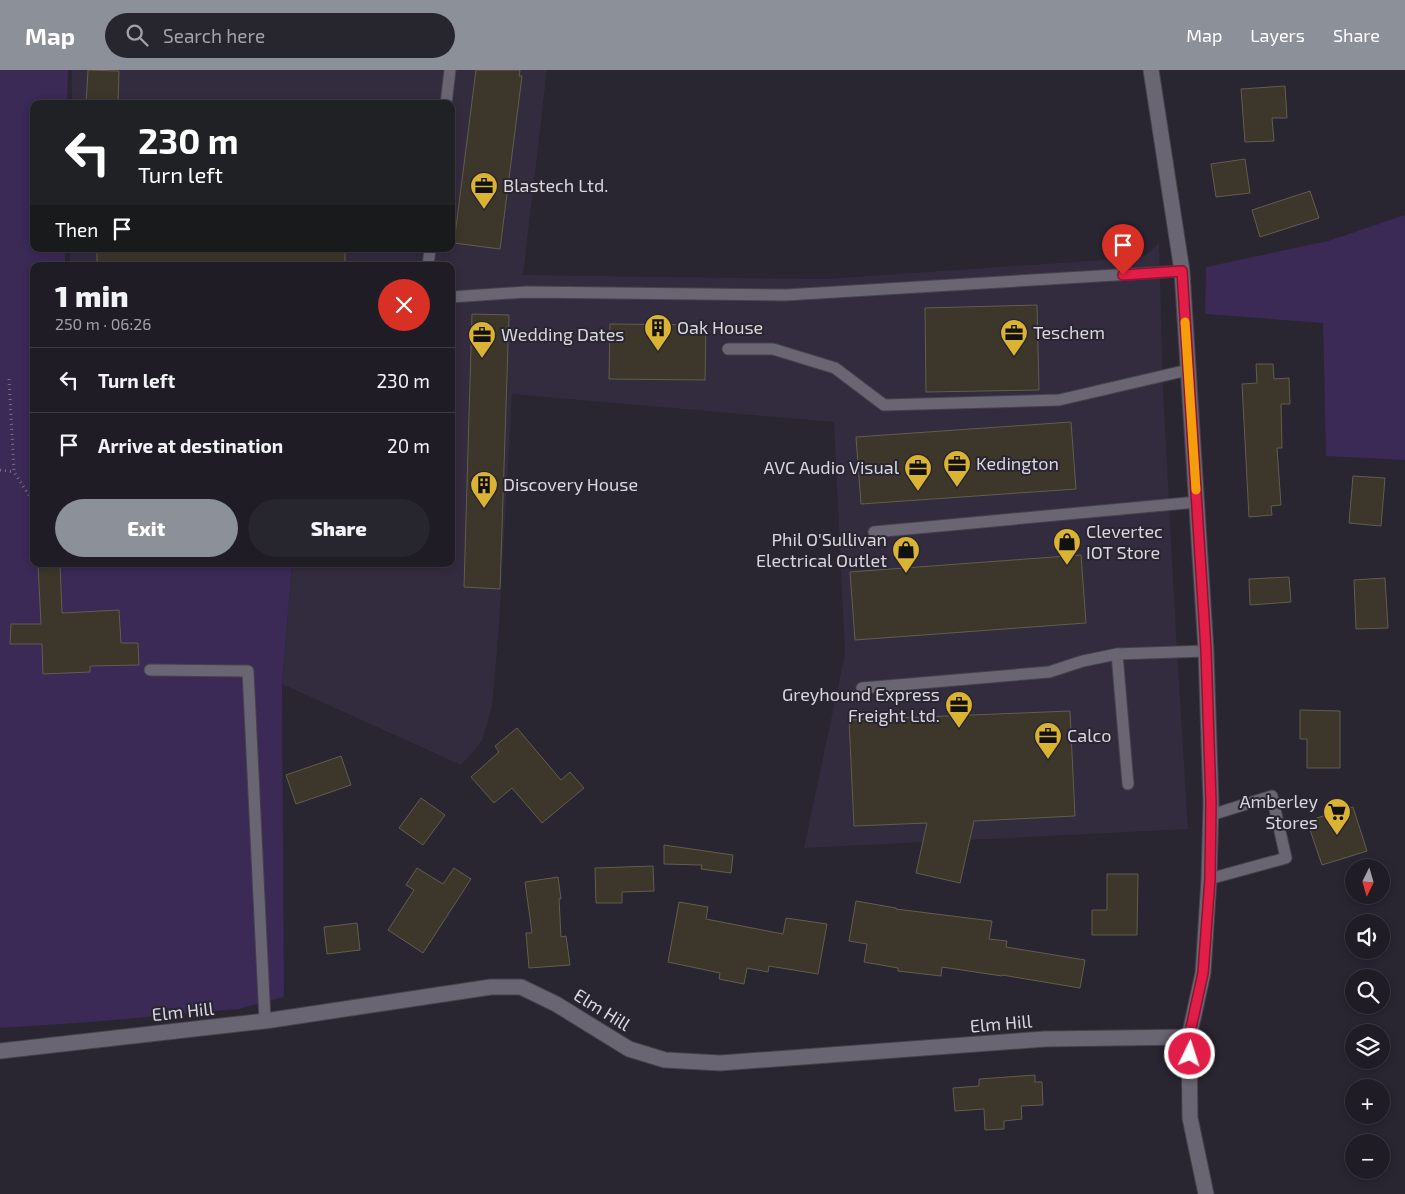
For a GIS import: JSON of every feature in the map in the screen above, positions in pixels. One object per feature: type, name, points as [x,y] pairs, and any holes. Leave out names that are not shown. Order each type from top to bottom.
[{"type":"street","points":[[1151,70],[1182,271],[1206,650],[1210,879],[1203,973],[1189,1037],[1190,1118],[1206,1194]]},
{"type":"street","name":"Elm Hill","points":[[0,1051],[265,1021],[491,987],[520,986],[556,1004],[629,1049],[665,1060],[720,1063],[1045,1039],[1189,1037]]},
{"type":"lane","points":[[446,100],[450,70]]},
{"type":"lane","points":[[455,297],[526,292],[786,295],[1182,271]]},
{"type":"lane","points":[[728,349],[773,349],[835,368],[884,404],[1060,400],[1188,370]]},
{"type":"lane","points":[[874,532],[1197,502]]},
{"type":"lane","points":[[862,688],[1049,672],[1083,661],[1117,654],[1206,650]]},
{"type":"lane","points":[[1117,654],[1128,784]]},
{"type":"lane","points":[[150,670],[248,671],[265,1021]]},
{"type":"lane","points":[[1210,815],[1272,796],[1286,858],[1210,879]]},
{"type":"path","points":[[9,379],[14,472],[30,497]]},
{"type":"path","points":[[0,470],[14,472]]},
{"type":"shaded area","points":[[0,70],[68,70],[67,100],[30,100],[30,252],[65,252],[65,262],[30,262],[30,567],[292,567],[282,684],[284,997],[238,1009],[0,1028]]},
{"type":"shaded area","points":[[72,70],[547,70],[523,275],[825,279],[1132,258],[1146,255],[1159,243],[1163,389],[1188,829],[804,848],[845,654],[834,422],[512,394],[499,626],[492,706],[482,741],[461,765],[282,684],[292,567],[455,567],[455,262],[70,262],[70,252],[455,252],[455,100],[72,100]]},
{"type":"shaded area","points":[[1405,215],[1405,460],[1326,456],[1323,323],[1205,314],[1206,267],[1328,241]]},
{"type":"building","points":[[88,70],[119,71],[118,100],[86,100]]},
{"type":"building","points":[[476,70],[520,70],[519,76],[522,76],[500,249],[455,243]]},
{"type":"building","points":[[1285,86],[1287,118],[1272,118],[1274,141],[1245,142],[1241,89]]},
{"type":"building","points":[[1245,159],[1250,193],[1216,197],[1211,164]]},
{"type":"building","points":[[1310,191],[1319,218],[1260,237],[1252,210]]},
{"type":"building","points":[[97,252],[345,252],[345,262],[97,262]]},
{"type":"building","points":[[1037,305],[1039,390],[926,392],[925,308]]},
{"type":"building","points":[[472,314],[509,315],[500,589],[464,587]]},
{"type":"building","name":"Oak House","points":[[610,324],[706,325],[705,380],[609,379]]},
{"type":"building","points":[[1256,364],[1273,364],[1274,379],[1289,378],[1290,404],[1281,404],[1282,448],[1277,448],[1281,505],[1271,506],[1272,515],[1249,517],[1242,384],[1257,383]]},
{"type":"building","points":[[1071,422],[1076,489],[861,504],[856,437]]},
{"type":"building","points":[[1353,476],[1385,478],[1381,526],[1349,523]]},
{"type":"building","points":[[1081,555],[1086,623],[855,640],[850,572]]},
{"type":"building","points":[[38,567],[60,567],[62,613],[119,610],[121,643],[138,643],[139,665],[90,666],[90,672],[43,674],[42,644],[10,644],[11,624],[41,624]]},
{"type":"building","points":[[1289,577],[1291,602],[1250,605],[1249,579]]},
{"type":"building","points":[[1385,578],[1388,628],[1356,629],[1354,580]]},
{"type":"building","points":[[1300,710],[1340,711],[1340,768],[1307,768],[1307,739],[1300,739]]},
{"type":"building","points":[[1070,711],[1075,816],[974,821],[960,883],[916,873],[927,823],[854,826],[849,720]]},
{"type":"building","points":[[517,728],[561,780],[570,772],[584,788],[542,823],[512,788],[494,803],[471,777],[499,752],[495,746]]},
{"type":"building","points":[[341,756],[351,785],[296,804],[286,775]]},
{"type":"building","points":[[421,798],[445,815],[423,845],[399,828]]},
{"type":"building","name":"Amberley Stores","points":[[1353,807],[1367,851],[1322,865],[1307,821]]},
{"type":"building","points":[[664,845],[733,855],[731,873],[701,869],[702,865],[664,864]]},
{"type":"building","points":[[653,866],[654,891],[622,892],[622,903],[596,903],[595,868]]},
{"type":"building","points":[[417,868],[443,884],[454,868],[471,879],[423,953],[388,930],[414,890],[406,885]]},
{"type":"building","points":[[1107,874],[1138,874],[1137,935],[1092,935],[1092,910],[1107,910]]},
{"type":"building","points":[[558,877],[561,899],[559,899],[561,937],[566,936],[570,965],[529,968],[526,933],[532,933],[525,882]]},
{"type":"building","points":[[856,901],[896,909],[992,921],[989,939],[1007,941],[1006,947],[1085,960],[1080,988],[942,967],[941,976],[898,971],[898,968],[864,962],[867,944],[849,941]]},
{"type":"building","points":[[679,902],[708,907],[706,919],[783,934],[786,918],[827,924],[818,974],[769,966],[768,972],[747,968],[744,984],[719,979],[720,973],[668,962]]},
{"type":"building","points":[[357,923],[360,950],[327,954],[324,927]]},
{"type":"building","points":[[1035,1075],[1035,1082],[1042,1082],[1043,1105],[1021,1106],[1022,1119],[1004,1121],[1004,1129],[985,1130],[984,1109],[955,1111],[953,1088],[979,1086],[979,1079]]},
{"type":"slow traffic","points":[[1185,322],[1196,490]]},
{"type":"place","name":"Blastech Ltd.","points":[[484,210]]},
{"type":"place","name":"Oak House","points":[[658,352]]},
{"type":"place","name":"Teschem","points":[[1014,357]]},
{"type":"place","name":"Wedding Dates","points":[[482,359]]},
{"type":"place","name":"Kedington","points":[[957,488]]},
{"type":"place","name":"AVC Audio Visual","points":[[918,492]]},
{"type":"place","name":"Discovery House","points":[[484,509]]},
{"type":"place","name":"Clevertec IOT Store","points":[[1067,566]]},
{"type":"place","name":"Phil O'Sullivan Electrical Outlet","points":[[906,574]]},
{"type":"place","name":"Greyhound Express Freight Ltd.","points":[[959,729]]},
{"type":"place","name":"Calco","points":[[1048,760]]},
{"type":"place","name":"Amberley Stores","points":[[1337,836]]},
{"type":"route","points":[[1123,275],[1182,271],[1206,650],[1211,802],[1210,879],[1203,973],[1189,1037],[1190,1054]]}]
